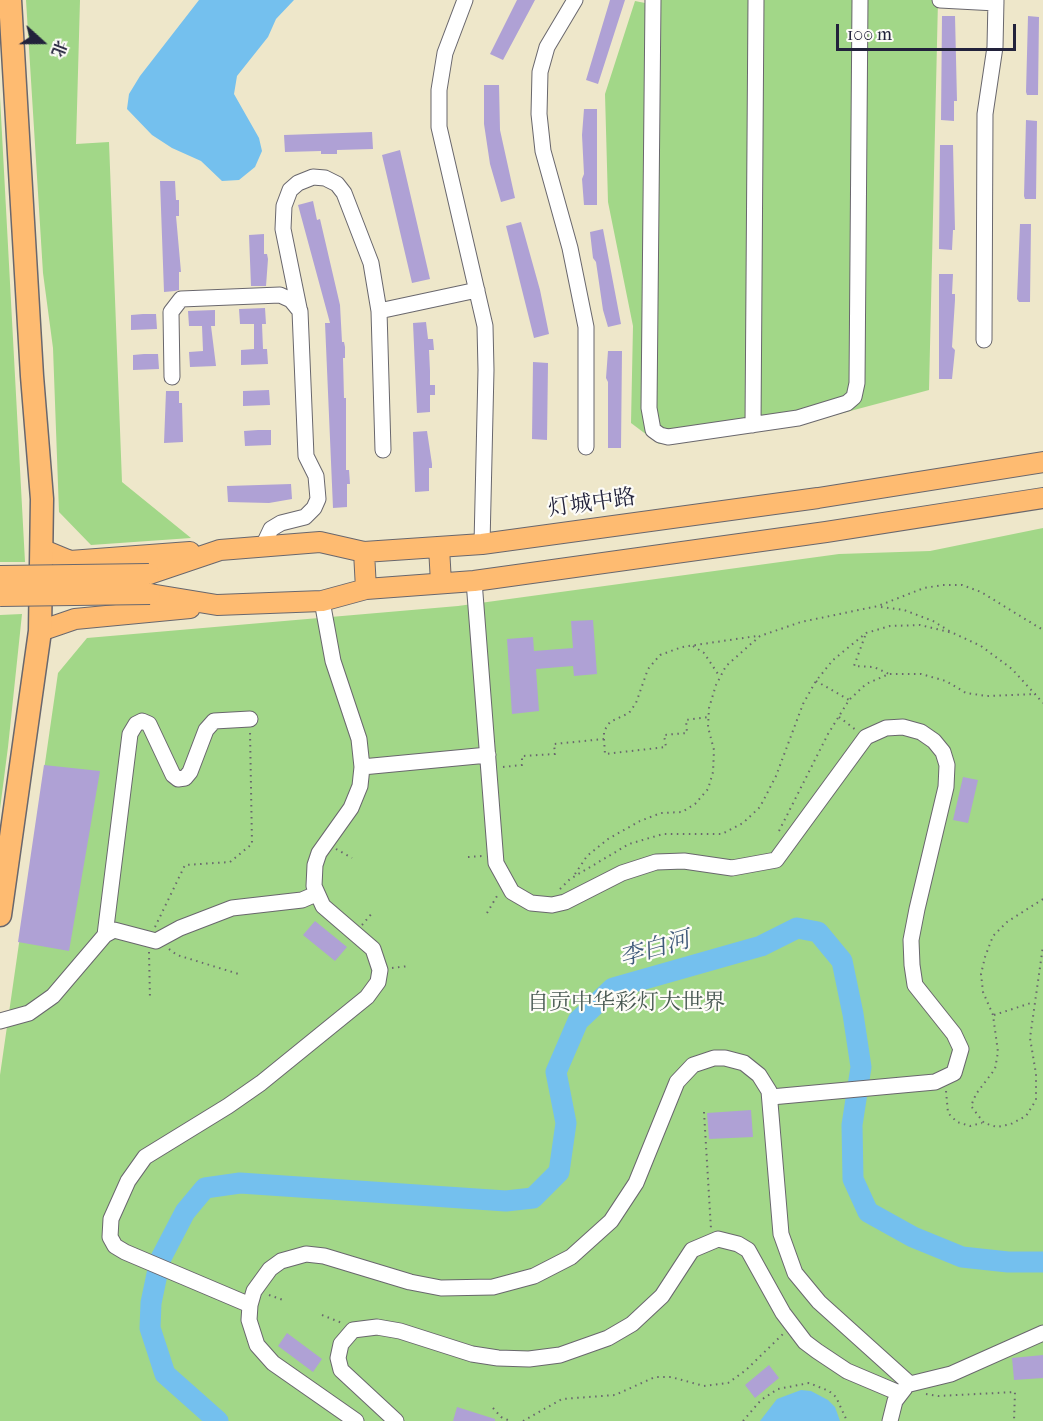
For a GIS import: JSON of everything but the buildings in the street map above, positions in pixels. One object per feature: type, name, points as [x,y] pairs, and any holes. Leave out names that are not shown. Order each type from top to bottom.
[{"type":"highway","points":[[0,915],[40,631],[42,499],[32,376],[10,0]]},
{"type":"main road","name":"灯城中路","points":[[150,584],[220,550],[320,542],[364,552],[482,544],[818,498],[1043,462]]},
{"type":"main road","points":[[40,631],[75,619],[217,605],[322,601],[366,589],[474,581],[826,532],[1043,498]]},
{"type":"main road","points":[[439,547],[441,583]]},
{"type":"main road","points":[[41,549],[70,561],[220,550]]},
{"type":"main road","points":[[364,552],[366,589]]},
{"type":"main road","points":[[0,576],[150,584],[217,605]]},
{"type":"main road","points":[[0,596],[150,584]]},
{"type":"street","points":[[465,0],[445,53],[439,90],[439,127],[484,326],[486,370],[482,544]]},
{"type":"street","points":[[575,0],[547,47],[540,72],[538,96],[543,151],[570,248],[586,327],[586,447]]},
{"type":"street","points":[[653,0],[649,420],[653,429],[660,435],[668,437],[798,418],[841,405],[854,397],[856,391],[860,0]]},
{"type":"street","points":[[753,425],[756,0]]},
{"type":"street","points":[[940,0],[955,3],[996,1],[995,47],[986,114],[984,340]]},
{"type":"street","points":[[263,546],[271,529],[281,523],[305,517],[314,508],[318,499],[316,476],[306,456],[300,311],[283,217],[292,188],[301,181],[313,177],[332,180],[344,193],[371,263],[379,310],[383,450]]},
{"type":"street","points":[[379,310],[477,290]]},
{"type":"street","points":[[172,377],[171,312],[181,299],[280,295],[291,300],[300,311]]},
{"type":"street","points":[[474,581],[496,863],[505,883],[521,898],[531,903],[552,905],[576,897],[622,873],[656,862],[684,861],[732,868],[776,860],[866,737],[886,728],[903,727],[921,732],[934,741],[943,752],[947,765],[946,787],[911,940],[915,985],[954,1034],[961,1049],[954,1073],[945,1080],[771,1097]]},
{"type":"street","points":[[250,1305],[125,1252],[116,1246],[110,1237],[111,1219],[128,1181],[146,1157],[261,1083],[368,997],[378,981],[380,970],[373,949],[328,911],[316,894],[315,865],[326,843],[351,808],[360,786],[362,767],[359,738],[333,661],[322,601]]},
{"type":"street","points":[[105,935],[130,734],[136,724],[142,721],[149,724],[173,775],[178,779],[185,778],[190,772],[206,730],[214,721],[250,719]]},
{"type":"street","points":[[362,767],[488,762]]},
{"type":"street","points":[[0,1021],[29,1013],[53,996],[105,935],[114,930],[153,940],[232,908],[302,900],[316,894]]},
{"type":"street","points":[[356,1421],[264,1354],[252,1334],[250,1305],[254,1291],[270,1269],[281,1261],[306,1254],[324,1256],[410,1282],[441,1288],[493,1287],[534,1276],[582,1248],[625,1203],[645,1165],[677,1082],[693,1065],[725,1058],[744,1063],[759,1075],[771,1097],[779,1220],[789,1262],[819,1302],[905,1389]]},
{"type":"street","points":[[396,1421],[342,1370],[338,1358],[341,1344],[357,1328],[377,1327],[400,1331],[486,1357],[511,1359],[560,1354],[608,1338],[632,1324],[662,1296],[692,1250],[712,1240],[728,1240],[748,1251],[794,1329],[830,1362],[905,1389],[951,1374],[1043,1333]]},
{"type":"street","points":[[890,1421],[905,1389]]},
{"type":"path","points":[[708,717],[686,720],[687,733],[664,735],[666,747],[605,754],[604,731],[610,723],[629,713],[636,703],[648,669],[660,655],[693,646],[760,636],[801,622],[879,606],[924,588],[962,585],[989,596],[1043,630]]},
{"type":"path","points":[[879,606],[904,610],[933,621],[981,646],[1012,669],[1043,703]]},
{"type":"path","points":[[760,636],[726,666],[709,708],[708,717],[714,750],[713,772],[708,789],[696,804],[682,812],[661,813],[640,821],[608,839],[587,856],[574,876],[629,843],[663,834],[722,834],[743,823],[760,807],[776,776],[802,704],[816,681],[833,660],[866,633],[890,626],[920,625],[953,633]]},
{"type":"path","points":[[866,633],[854,666],[874,667],[889,674]]},
{"type":"path","points":[[693,646],[704,652],[720,677]]},
{"type":"path","points":[[816,681],[849,700]]},
{"type":"path","points":[[839,717],[866,737]]},
{"type":"path","points":[[150,1000],[153,940],[184,865],[230,862],[252,844],[250,719]]},
{"type":"path","points":[[488,762],[522,765],[522,756],[555,754],[554,744],[604,739]]},
{"type":"path","points":[[326,843],[352,858]]},
{"type":"path","points":[[487,913],[505,883]]},
{"type":"path","points":[[984,1123],[971,1106],[976,1094],[995,1069],[998,1052],[993,1015],[983,992],[981,974],[993,936],[1007,922],[1043,899]]},
{"type":"path","points":[[153,940],[177,955],[242,975]]},
{"type":"path","points":[[945,1080],[948,1113],[957,1122],[970,1126],[984,1123],[997,1127],[1011,1124],[1026,1116],[1036,1100],[1036,1074],[1030,1038],[1043,946]]},
{"type":"path","points":[[380,970],[409,966]]},
{"type":"path","points":[[993,1015],[1034,1002]]},
{"type":"path","points":[[704,1112],[712,1240]]},
{"type":"path","points":[[322,1315],[357,1328]]},
{"type":"path","points":[[523,1421],[562,1399],[615,1395],[655,1377],[671,1377],[704,1386],[728,1383],[746,1370],[784,1334],[794,1329]]},
{"type":"path","points":[[743,1421],[771,1393],[790,1384],[809,1383],[829,1391],[836,1397],[847,1421]]},
{"type":"path","points":[[905,1389],[938,1396],[1014,1392],[1014,1421]]},
{"type":"path","points":[[493,1408],[501,1417],[510,1421]]},
{"type":"green space","points":[[26,0],[80,0],[76,144],[109,142],[122,482],[191,538],[91,545],[59,512],[53,348],[43,273]]},
{"type":"green space","points":[[654,0],[938,0],[929,390],[794,426],[659,444],[631,423],[633,326],[608,202],[605,94],[635,1],[650,4]]},
{"type":"green space","points":[[0,97],[25,562],[0,562]]},
{"type":"green space","name":"自贡中华彩灯大世界","points":[[1043,528],[1043,1421],[0,1421],[0,1075],[58,673],[87,638],[458,606],[839,554],[930,551]]},
{"type":"green space","points":[[22,614],[8,747],[0,809],[0,615]]},
{"type":"water","points":[[199,0],[294,0],[276,19],[268,37],[237,76],[234,94],[259,138],[262,151],[255,167],[239,180],[222,181],[201,161],[172,148],[152,135],[127,109],[129,94],[140,76]]},
{"type":"water","points":[[801,1390],[811,1391],[828,1400],[835,1407],[840,1421],[760,1421],[777,1399]]},
{"type":"waterway","name":"李白河","points":[[218,1421],[165,1374],[150,1328],[151,1303],[160,1260],[185,1212],[205,1188],[240,1183],[506,1201],[533,1198],[559,1172],[566,1123],[556,1072],[578,1021],[613,988],[761,946],[797,928],[818,932],[842,961],[861,1067],[852,1125],[853,1179],[868,1212],[913,1237],[962,1257],[1008,1262],[1043,1262]]}]
